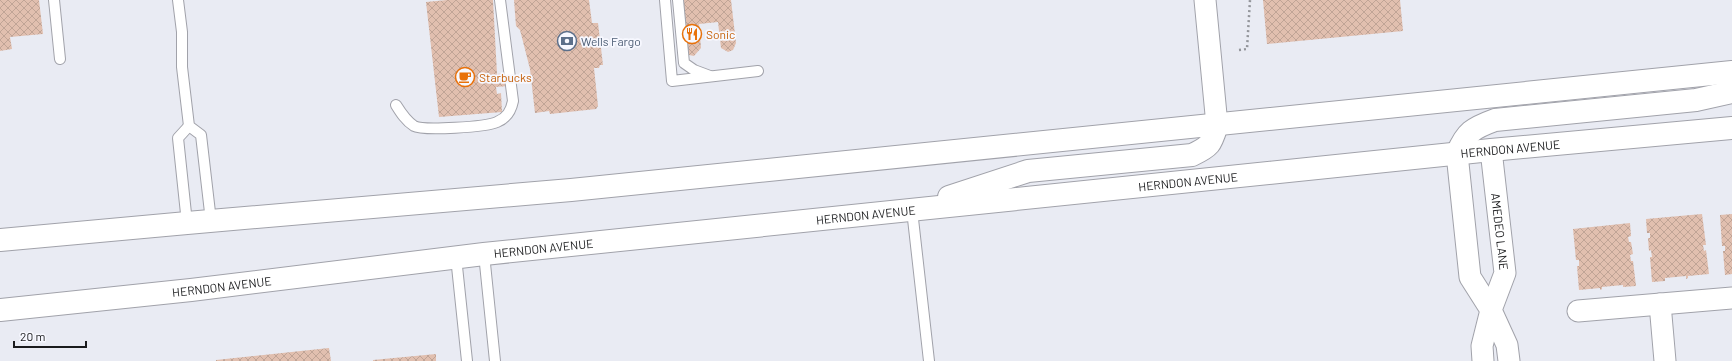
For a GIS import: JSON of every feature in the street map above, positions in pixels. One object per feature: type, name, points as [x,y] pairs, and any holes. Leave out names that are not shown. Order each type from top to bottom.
[{"type":"main road","points":[[0,240],[571,190],[1732,72]]},
{"type":"main road","points":[[1457,154],[1464,138],[1478,126],[1495,120],[1696,100],[1732,92]]},
{"type":"main road","points":[[912,210],[1028,171],[1192,154],[1203,150],[1211,143],[1217,125]]},
{"type":"main road","name":"HERNDON AVENUE","points":[[0,310],[190,290],[484,254],[1491,150],[1732,128]]},
{"type":"street","points":[[1205,0],[1217,125]]},
{"type":"street","name":"AMEDEO LANE","points":[[1483,361],[1482,346],[1491,310],[1505,273],[1491,150]]},
{"type":"street","points":[[1457,154],[1470,277],[1491,310],[1507,345],[1509,361]]},
{"type":"street","points":[[1578,310],[1732,298]]},
{"type":"street","points":[[1660,304],[1665,361]]},
{"type":"lane","points":[[54,0],[60,60]]},
{"type":"lane","points":[[178,0],[182,67],[189,126],[200,135],[211,221]]},
{"type":"lane","points":[[396,105],[402,116],[413,126],[426,129],[496,123],[508,114],[513,101],[500,0]]},
{"type":"lane","points":[[664,0],[672,81],[758,71]]},
{"type":"lane","points":[[678,0],[684,63],[694,70],[712,76]]},
{"type":"lane","points":[[187,223],[178,138],[189,126]]},
{"type":"lane","points":[[912,210],[929,361]]},
{"type":"lane","points":[[484,254],[495,361]]},
{"type":"lane","points":[[456,257],[467,361]]},
{"type":"path","points":[[1239,50],[1246,49],[1250,0]]},
{"type":"building","points":[[0,0],[39,0],[43,34],[10,37],[12,49],[0,51]]},
{"type":"building","points":[[447,0],[493,0],[497,74],[507,73],[508,86],[496,87],[497,94],[501,93],[502,112],[439,117],[426,2]]},
{"type":"building","points":[[514,0],[589,0],[592,23],[598,23],[603,65],[600,65],[599,68],[594,68],[598,106],[596,109],[550,114],[549,111],[535,113],[530,69],[520,30],[516,26]]},
{"type":"building","name":"Sonic","points":[[680,0],[731,0],[736,43],[733,50],[728,52],[721,48],[718,22],[699,24],[701,48],[694,56],[689,55],[686,51]]},
{"type":"building","points":[[1263,0],[1400,0],[1403,31],[1267,44]]},
{"type":"building","points":[[1702,214],[1706,245],[1703,245],[1704,251],[1706,250],[1709,274],[1688,276],[1686,279],[1686,276],[1665,278],[1665,281],[1652,282],[1650,257],[1652,257],[1651,250],[1649,251],[1648,238],[1650,238],[1650,233],[1647,233],[1646,219]]},
{"type":"building","points":[[1732,214],[1732,274],[1725,275],[1723,251],[1725,251],[1725,246],[1722,246],[1720,215]]},
{"type":"building","points":[[1630,223],[1631,236],[1628,237],[1629,242],[1631,242],[1633,254],[1630,255],[1631,261],[1633,261],[1636,286],[1623,287],[1623,285],[1602,287],[1600,290],[1600,288],[1579,290],[1577,266],[1579,266],[1579,260],[1576,260],[1573,229]]},
{"type":"building","points":[[329,348],[331,361],[216,361],[216,360]]},
{"type":"building","points":[[436,354],[436,361],[373,361],[373,360]]},
{"type":"place","name":"Sonic","points":[[692,34]]},
{"type":"place","name":"Wells Fargo","points":[[567,41]]},
{"type":"place","name":"Starbucks","points":[[465,77]]}]
